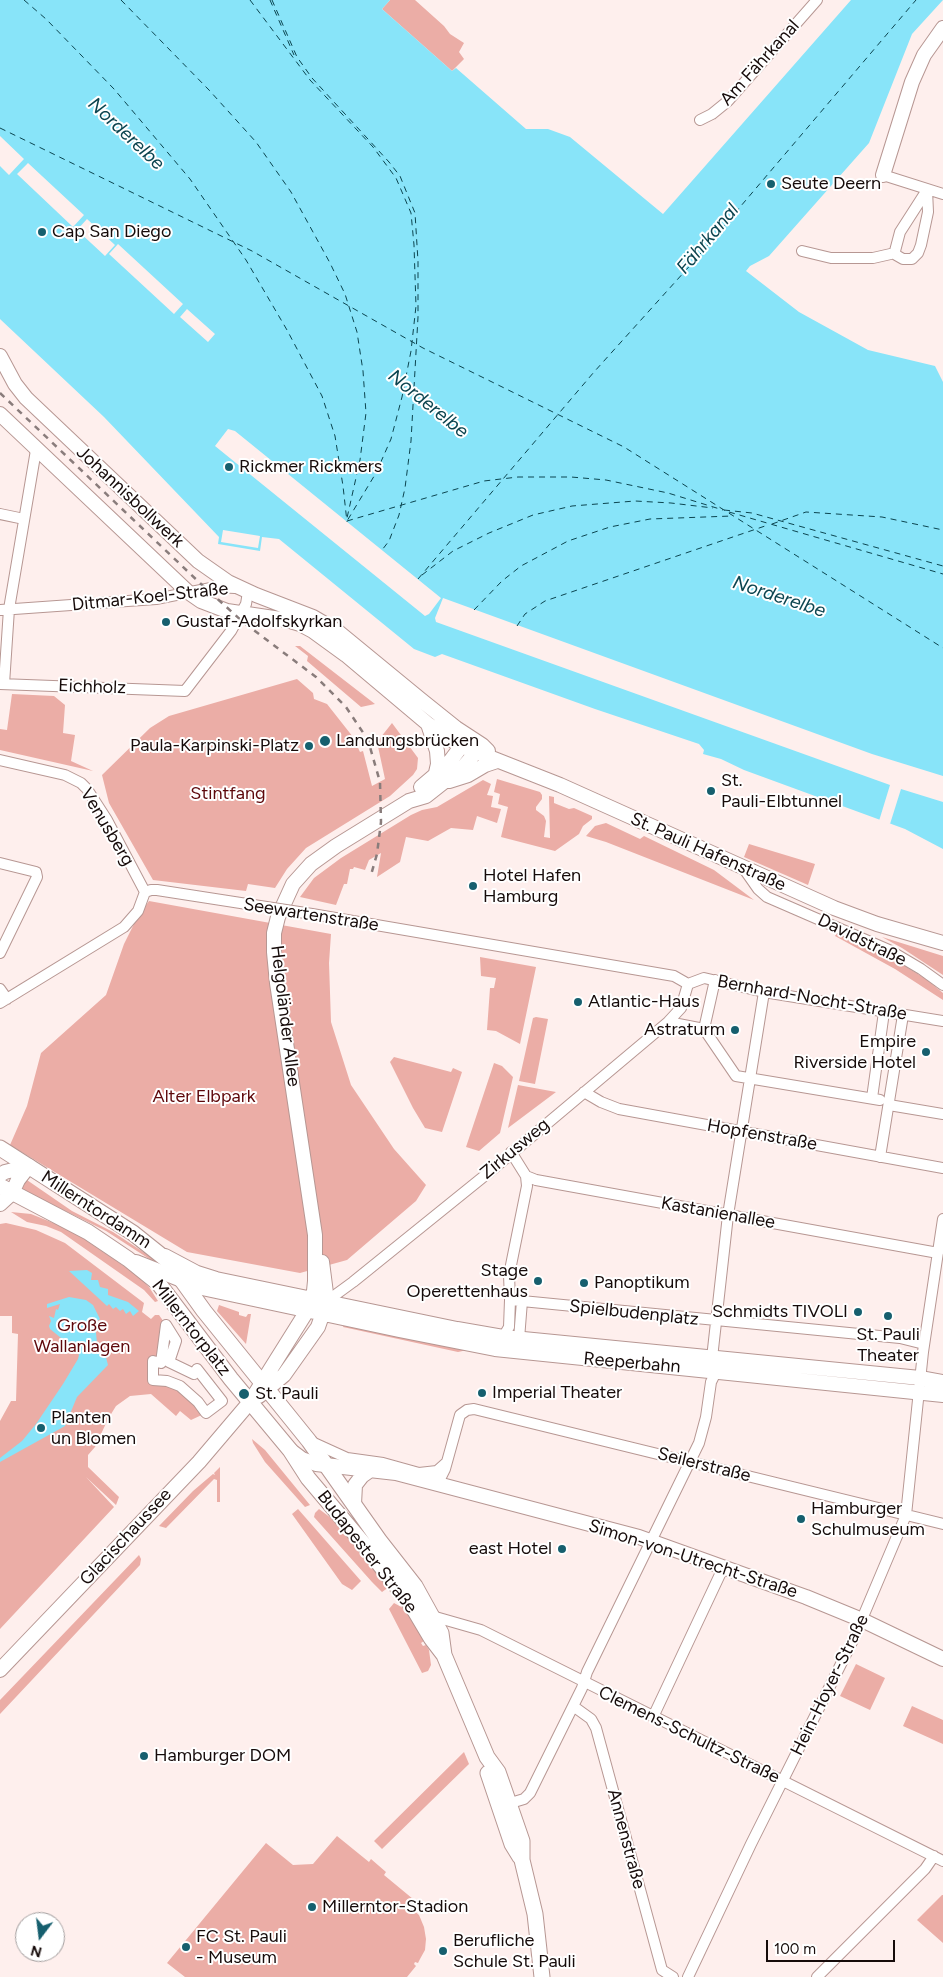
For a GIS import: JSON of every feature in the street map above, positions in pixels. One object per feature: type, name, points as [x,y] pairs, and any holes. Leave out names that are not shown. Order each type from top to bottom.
[{"type":"main road","points":[[883,175],[912,82],[924,55],[943,28]]},
{"type":"main road","name":"Johannisbollwerk","points":[[0,356],[15,384],[26,398],[198,561],[228,582],[313,616],[337,631],[428,706],[465,741]]},
{"type":"main road","name":"Johannisbollwerk","points":[[0,414],[188,592],[209,605],[227,611],[287,620],[300,624],[326,639],[428,724],[465,741]]},
{"type":"main road","points":[[428,724],[438,752],[439,780]]},
{"type":"main road","points":[[465,741],[496,761]]},
{"type":"main road","name":"Helgoländer Allee","points":[[325,1308],[324,1270],[315,1235],[277,983],[274,933],[278,916],[293,884],[311,864],[336,846],[409,801],[426,796],[465,741]]},
{"type":"main road","name":"Helgoländer Allee","points":[[439,780],[464,766],[479,749]]},
{"type":"main road","name":"Helgoländer Allee","points":[[439,780],[468,775],[496,761]]},
{"type":"main road","name":"St. Pauli Hafenstraße","points":[[496,761],[560,785],[834,908],[877,924],[943,943]]},
{"type":"main road","points":[[0,1148],[28,1166],[18,1180],[6,1189],[0,1204]]},
{"type":"main road","name":"Millerntordamm","points":[[0,1175],[28,1166],[163,1254]]},
{"type":"main road","name":"Millerntordamm","points":[[6,1189],[73,1224],[128,1259]]},
{"type":"main road","name":"Helgoländer Allee","points":[[310,1305],[315,1281],[315,1235]]},
{"type":"main road","name":"Millerntorplatz","points":[[163,1254],[204,1311],[265,1386]]},
{"type":"main road","name":"Millerntorplatz","points":[[163,1254],[185,1268],[210,1277],[310,1305]]},
{"type":"main road","name":"Millerntorplatz","points":[[128,1259],[202,1288],[325,1308]]},
{"type":"main road","name":"Millerntorplatz","points":[[128,1259],[153,1278],[164,1290],[250,1402]]},
{"type":"main road","points":[[250,1402],[265,1386],[310,1305]]},
{"type":"main road","points":[[265,1386],[280,1380],[318,1326],[325,1308]]},
{"type":"main road","name":"Reeperbahn","points":[[325,1308],[503,1337],[712,1358],[919,1385],[943,1395]]},
{"type":"main road","name":"Reeperbahn","points":[[325,1308],[495,1349],[716,1372],[919,1385],[943,1382]]},
{"type":"main road","name":"Budapester Straße","points":[[265,1386],[309,1440],[379,1540],[415,1586],[441,1633],[444,1655]]},
{"type":"main road","name":"Budapester Straße","points":[[250,1402],[290,1450],[308,1478],[400,1590],[444,1655],[487,1756],[498,1772],[512,1844],[522,1860],[535,1914],[542,1977]]},
{"type":"main road","name":"Glacischaussee","points":[[0,1670],[198,1462],[250,1402]]},
{"type":"main road","name":"Budapester Straße","points":[[290,1450],[309,1462],[327,1466]]},
{"type":"main road","name":"Simon-von-Utrecht-Straße","points":[[327,1466],[372,1469],[396,1473],[651,1541],[779,1586],[862,1620],[943,1659]]},
{"type":"main road","points":[[354,1504],[355,1485],[362,1476],[372,1469]]},
{"type":"street","name":"Am Fährkanal","points":[[700,120],[717,111],[728,101],[817,0]]},
{"type":"street","points":[[883,175],[943,194]]},
{"type":"street","points":[[895,253],[902,228],[926,190]]},
{"type":"street","points":[[895,253],[898,257],[908,260],[918,253],[928,212],[926,190]]},
{"type":"street","points":[[802,250],[831,258],[873,258],[895,253]]},
{"type":"street","points":[[2,684],[4,610],[24,519],[36,450]]},
{"type":"street","points":[[0,514],[24,519]]},
{"type":"street","name":"Ditmar-Koel-Straße","points":[[4,610],[169,598],[188,592],[216,587],[244,590]]},
{"type":"street","points":[[240,612],[247,602],[244,590]]},
{"type":"street","name":"Eichholz","points":[[2,684],[185,690],[231,632],[240,612]]},
{"type":"street","name":"Venusberg","points":[[0,760],[65,775],[81,783],[87,789],[106,820],[145,892]]},
{"type":"street","points":[[0,863],[36,872],[37,877],[0,952]]},
{"type":"street","name":"Davidstraße","points":[[744,869],[761,892],[770,898],[889,950],[943,985]]},
{"type":"street","points":[[771,881],[774,895],[778,901]]},
{"type":"street","name":"Seewartenstraße","points":[[145,892],[157,890],[312,914],[674,976],[688,984]]},
{"type":"street","points":[[0,989],[3,1001],[124,927],[138,911],[145,892]]},
{"type":"street","name":"Bernhard-Nocht-Straße","points":[[688,984],[700,979],[714,980],[764,992],[943,1022]]},
{"type":"street","points":[[704,1029],[714,980]]},
{"type":"street","name":"Zirkusweg","points":[[325,1308],[668,1022],[681,1008],[688,984]]},
{"type":"street","points":[[712,1358],[728,1215],[764,992]]},
{"type":"street","points":[[880,1157],[880,1101],[884,1012]]},
{"type":"street","points":[[880,1101],[903,1015]]},
{"type":"street","points":[[668,1022],[704,1029],[736,1076],[943,1114]]},
{"type":"street","name":"Hopfenstraße","points":[[584,1092],[601,1102],[619,1109],[943,1168]]},
{"type":"street","points":[[503,1337],[509,1327],[509,1274],[527,1186],[526,1176],[511,1152]]},
{"type":"street","name":"Kastanienallee","points":[[526,1176],[536,1180],[728,1215],[940,1250]]},
{"type":"street","points":[[919,1385],[943,1219]]},
{"type":"street","name":"Spielbudenplatz","points":[[510,1300],[900,1338],[924,1344]]},
{"type":"street","points":[[519,1339],[522,1301]]},
{"type":"street","points":[[166,1325],[176,1341],[169,1362],[194,1374],[198,1369],[222,1401],[206,1413],[198,1402],[180,1386],[167,1381],[153,1380],[153,1361],[161,1363],[166,1325]]},
{"type":"street","points":[[504,1805],[524,1799],[530,1793],[573,1706],[584,1683],[586,1672],[691,1462],[702,1435],[711,1382],[716,1372]]},
{"type":"street","name":"Hein-Hoyer-Straße","points":[[688,1977],[751,1844],[862,1620],[906,1515],[919,1385]]},
{"type":"street","name":"Seilerstraße","points":[[447,1462],[460,1415],[464,1411],[479,1410],[943,1524]]},
{"type":"street","points":[[309,1440],[347,1458],[383,1463],[419,1473],[437,1470],[447,1462]]},
{"type":"street","points":[[434,1482],[441,1477],[447,1462]]},
{"type":"street","points":[[653,1717],[724,1566]]},
{"type":"street","name":"Clemens-Schultz-Straße","points":[[432,1616],[481,1630],[938,1858]]},
{"type":"street","name":"Annenstraße","points":[[573,1706],[586,1714],[596,1728],[662,1970],[673,1977]]},
{"type":"street","points":[[816,1977],[924,1869],[938,1858]]},
{"type":"green space","points":[[390,0],[415,0],[444,26],[450,34],[464,43],[459,52],[464,59],[452,71],[382,9]]},
{"type":"green space","points":[[295,646],[300,646],[375,704],[361,707],[307,661],[308,656]]},
{"type":"green space","name":"Stintfang","points":[[297,679],[313,693],[314,699],[327,704],[353,737],[360,752],[363,751],[372,786],[385,779],[377,742],[392,723],[418,758],[417,769],[413,775],[390,796],[306,848],[287,869],[275,888],[248,884],[246,891],[153,880],[109,803],[102,775],[150,728],[169,716]]},
{"type":"green space","points":[[12,694],[54,696],[65,705],[63,733],[75,735],[71,761],[93,771],[0,750],[0,729],[7,730]]},
{"type":"green space","points":[[497,779],[540,792],[542,799],[536,810],[544,816],[546,821],[544,837],[550,838],[549,796],[554,797],[554,803],[569,809],[574,808],[592,816],[592,819],[583,826],[579,834],[555,851],[501,837],[508,807],[498,804],[500,794],[494,792]]},
{"type":"green space","points":[[483,780],[491,784],[487,795],[493,796],[491,807],[501,809],[497,823],[477,816],[473,830],[451,828],[428,841],[406,837],[400,862],[377,877],[381,853],[369,860],[365,870],[354,867],[350,869],[347,884],[344,884],[336,905],[300,897],[314,878],[341,858],[411,815],[422,810],[437,807]]},
{"type":"green space","points":[[606,823],[640,839],[644,836],[714,870],[754,900],[606,842],[586,836],[595,826]]},
{"type":"green space","points":[[749,844],[815,864],[808,885],[744,857]]},
{"type":"green space","name":"Alter Elbpark","points":[[149,901],[331,934],[329,963],[331,1022],[351,1085],[394,1149],[426,1185],[416,1201],[347,1260],[300,1273],[187,1252],[10,1145],[27,1106],[41,1053],[106,995],[124,944],[137,918]]},
{"type":"green space","points":[[837,932],[890,957],[926,979],[943,993],[943,1000],[895,969],[835,936]]},
{"type":"green space","points":[[882,937],[943,956],[943,975],[902,948]]},
{"type":"green space","points":[[480,957],[536,967],[520,1044],[496,1031],[487,1030],[490,988],[494,988],[496,978],[481,976]]},
{"type":"green space","points":[[533,1018],[548,1019],[535,1084],[519,1081]]},
{"type":"green space","points":[[394,1057],[451,1072],[453,1068],[462,1072],[442,1132],[425,1128],[390,1062]]},
{"type":"green space","points":[[494,1063],[502,1066],[513,1077],[500,1133],[479,1151],[466,1147]]},
{"type":"green space","points":[[518,1085],[556,1092],[508,1128]]},
{"type":"green space","points":[[24,1178],[72,1211],[113,1232],[154,1259],[154,1262],[106,1231],[19,1188]]},
{"type":"green space","points":[[11,1212],[31,1214],[71,1230],[137,1275],[149,1287],[158,1301],[155,1302],[144,1290],[61,1232],[46,1226],[27,1222]]},
{"type":"green space","name":"Planten un Blomen","points":[[6,1223],[36,1230],[65,1243],[144,1303],[142,1312],[151,1319],[155,1315],[159,1315],[166,1325],[161,1363],[153,1362],[153,1379],[167,1381],[206,1413],[191,1420],[180,1411],[176,1416],[151,1394],[130,1396],[116,1406],[95,1447],[88,1455],[88,1467],[119,1497],[116,1505],[86,1477],[114,1507],[0,1629],[0,1421],[11,1401],[16,1401],[18,1334],[12,1333],[12,1316],[0,1316],[0,1224]]},
{"type":"green space","points":[[219,1305],[239,1312],[239,1315],[246,1317],[248,1314],[251,1314],[246,1344],[217,1311]]},
{"type":"green space","points":[[344,1323],[472,1349],[458,1352],[343,1327]]},
{"type":"green space","points":[[252,1439],[265,1450],[310,1505],[305,1507],[265,1462]]},
{"type":"green space","points":[[220,1467],[220,1502],[217,1502],[217,1480],[214,1479],[166,1528],[159,1526],[193,1491],[213,1474],[215,1475],[214,1473]]},
{"type":"green space","points":[[298,1509],[361,1581],[352,1590],[342,1584],[292,1514]]},
{"type":"green space","points":[[319,1509],[335,1521],[389,1587],[382,1592],[372,1582],[314,1517]]},
{"type":"green space","points":[[139,1555],[141,1559],[140,1565],[0,1714],[0,1700]]},
{"type":"green space","points":[[394,1603],[405,1609],[424,1641],[421,1643],[423,1646],[426,1645],[429,1650],[431,1665],[428,1671],[422,1673],[389,1609]]},
{"type":"green space","points":[[856,1664],[885,1678],[870,1710],[840,1696]]},
{"type":"green space","points":[[912,1706],[943,1720],[943,1744],[903,1726]]},
{"type":"green space","points":[[464,1752],[469,1764],[382,1849],[374,1841]]},
{"type":"green space","name":"Millerntor-Stadion","points":[[337,1836],[369,1862],[371,1859],[386,1872],[384,1875],[413,1899],[411,1908],[419,1915],[426,1939],[425,1950],[418,1963],[415,1962],[416,1966],[407,1977],[185,1977],[167,1963],[266,1843],[293,1865],[313,1864]]},
{"type":"green space","points":[[943,1895],[943,1943],[917,1920]]},
{"type":"water","points":[[0,0],[390,0],[382,9],[452,71],[456,68],[526,129],[548,129],[570,137],[663,214],[851,0],[943,0],[912,34],[869,143],[769,256],[750,266],[746,271],[799,312],[868,350],[935,366],[943,382],[943,849],[905,829],[744,770],[721,759],[703,754],[704,750],[699,744],[442,654],[435,657],[414,649],[279,539],[262,537],[260,551],[218,544],[219,537],[104,417],[0,319]]},
{"type":"water","points":[[87,1270],[92,1273],[91,1280],[98,1280],[100,1287],[108,1289],[108,1295],[128,1302],[139,1311],[133,1316],[130,1311],[126,1314],[123,1309],[120,1311],[116,1307],[113,1309],[109,1304],[107,1306],[69,1271]]},
{"type":"water","points":[[69,1297],[86,1300],[93,1305],[100,1319],[95,1323],[97,1343],[103,1346],[108,1365],[77,1397],[65,1426],[0,1462],[0,1458],[22,1441],[36,1424],[78,1359],[77,1351],[50,1329],[49,1326],[51,1321],[49,1316],[54,1318],[56,1309],[58,1310],[60,1304],[47,1308],[47,1304]]},
{"type":"pier","points":[[0,136],[24,159],[9,175],[0,166]]},
{"type":"pier","points":[[28,163],[84,215],[73,227],[17,174]]},
{"type":"pier","points":[[87,219],[115,245],[105,256],[77,230]]},
{"type":"pier","points":[[118,244],[183,304],[174,314],[109,254]]},
{"type":"pier","points":[[187,309],[215,334],[208,342],[180,317]]},
{"type":"pier","points":[[228,429],[235,431],[441,598],[429,614],[425,616],[215,446]]},
{"type":"pier","points":[[223,530],[260,536],[258,548],[221,542]]},
{"type":"pier","points":[[443,598],[872,754],[943,776],[943,802],[901,789],[890,824],[879,821],[890,785],[436,622],[435,618]]},
{"type":"ferry route","points":[[24,0],[46,19],[114,89],[190,179],[246,260],[287,330],[322,396],[335,436],[347,522]]},
{"type":"ferry route","points":[[121,0],[209,90],[256,142],[291,192],[345,294],[357,332],[363,371],[366,413],[360,460],[347,518]]},
{"type":"ferry route","points":[[250,0],[310,80],[373,147],[396,178],[411,213],[416,306],[411,351],[402,397],[391,439],[376,473],[347,521]]},
{"type":"ferry route","points":[[270,0],[294,55]]},
{"type":"ferry route","points":[[272,0],[297,57],[312,78],[400,176],[415,213],[418,261],[418,317],[411,441],[405,488],[399,515],[389,541],[382,550]]},
{"type":"ferry route","points":[[418,579],[594,372],[695,260],[916,0]]},
{"type":"ferry route","points":[[0,128],[252,251],[423,348],[624,447],[943,648]]},
{"type":"ferry route","points":[[347,521],[484,481],[518,477],[571,477],[606,480],[668,493],[723,510]]},
{"type":"ferry route","points":[[422,575],[453,551],[489,533],[533,515],[572,506],[635,501],[713,508]]},
{"type":"ferry route","points":[[724,510],[752,513],[943,566]]},
{"type":"ferry route","points":[[729,512],[943,574]]},
{"type":"ferry route","points":[[772,524],[806,512],[882,517],[943,530]]},
{"type":"ferry route","points":[[474,610],[502,581],[521,566],[568,541],[610,527],[650,519],[732,516]]},
{"type":"ferry route","points":[[517,626],[525,614],[545,601],[768,525]]},
{"type":"railway","points":[[0,393],[201,584],[243,622],[316,677],[346,707],[368,740],[380,782],[381,822],[377,854],[371,875]]},
{"type":"place","name":"Seute Deern","points":[[771,184]]},
{"type":"place","name":"Cap San Diego","points":[[42,232]]},
{"type":"place","name":"Rickmer Rickmers","points":[[229,467]]},
{"type":"place","name":"Gustaf-Adolfskyrkan","points":[[166,622]]},
{"type":"place","name":"Landungsbrücken","points":[[325,741]]},
{"type":"place","name":"Paula-Karpinski-Platz","points":[[309,746]]},
{"type":"place","name":"St. Pauli-Elbtunnel","points":[[711,791]]},
{"type":"place","name":"Hotel Hafen Hamburg","points":[[473,886]]},
{"type":"place","name":"Atlantic-Haus","points":[[578,1002]]},
{"type":"place","name":"Astraturm","points":[[735,1030]]},
{"type":"place","name":"Empire Riverside Hotel","points":[[926,1052]]},
{"type":"place","name":"Stage Operettenhaus","points":[[538,1281]]},
{"type":"place","name":"Panoptikum","points":[[584,1283]]},
{"type":"place","name":"Schmidts TIVOLI","points":[[858,1312]]},
{"type":"place","name":"St. Pauli Theater","points":[[888,1316]]},
{"type":"place","name":"Imperial Theater","points":[[482,1393]]},
{"type":"place","name":"St. Pauli","points":[[244,1394]]},
{"type":"place","name":"Planten un Blomen","points":[[41,1428]]},
{"type":"place","name":"Hamburger Schulmuseum","points":[[801,1519]]},
{"type":"place","name":"east Hotel","points":[[562,1549]]},
{"type":"place","name":"Hamburger DOM","points":[[144,1756]]},
{"type":"place","name":"Millerntor-Stadion","points":[[312,1907]]},
{"type":"place","name":"FC St. Pauli - Museum","points":[[186,1947]]},
{"type":"place","name":"Berufliche Schule St. Pauli","points":[[443,1951]]},
{"type":"water label","name":"Norderelbe","points":[[126,134]]},
{"type":"water label","name":"Fährkanal","points":[[708,239]]},
{"type":"water label","name":"Norderelbe","points":[[428,404]]},
{"type":"water label","name":"Norderelbe","points":[[779,597]]},
{"type":"park label","name":"Große Wallanlagen","points":[[82,1336]]}]
